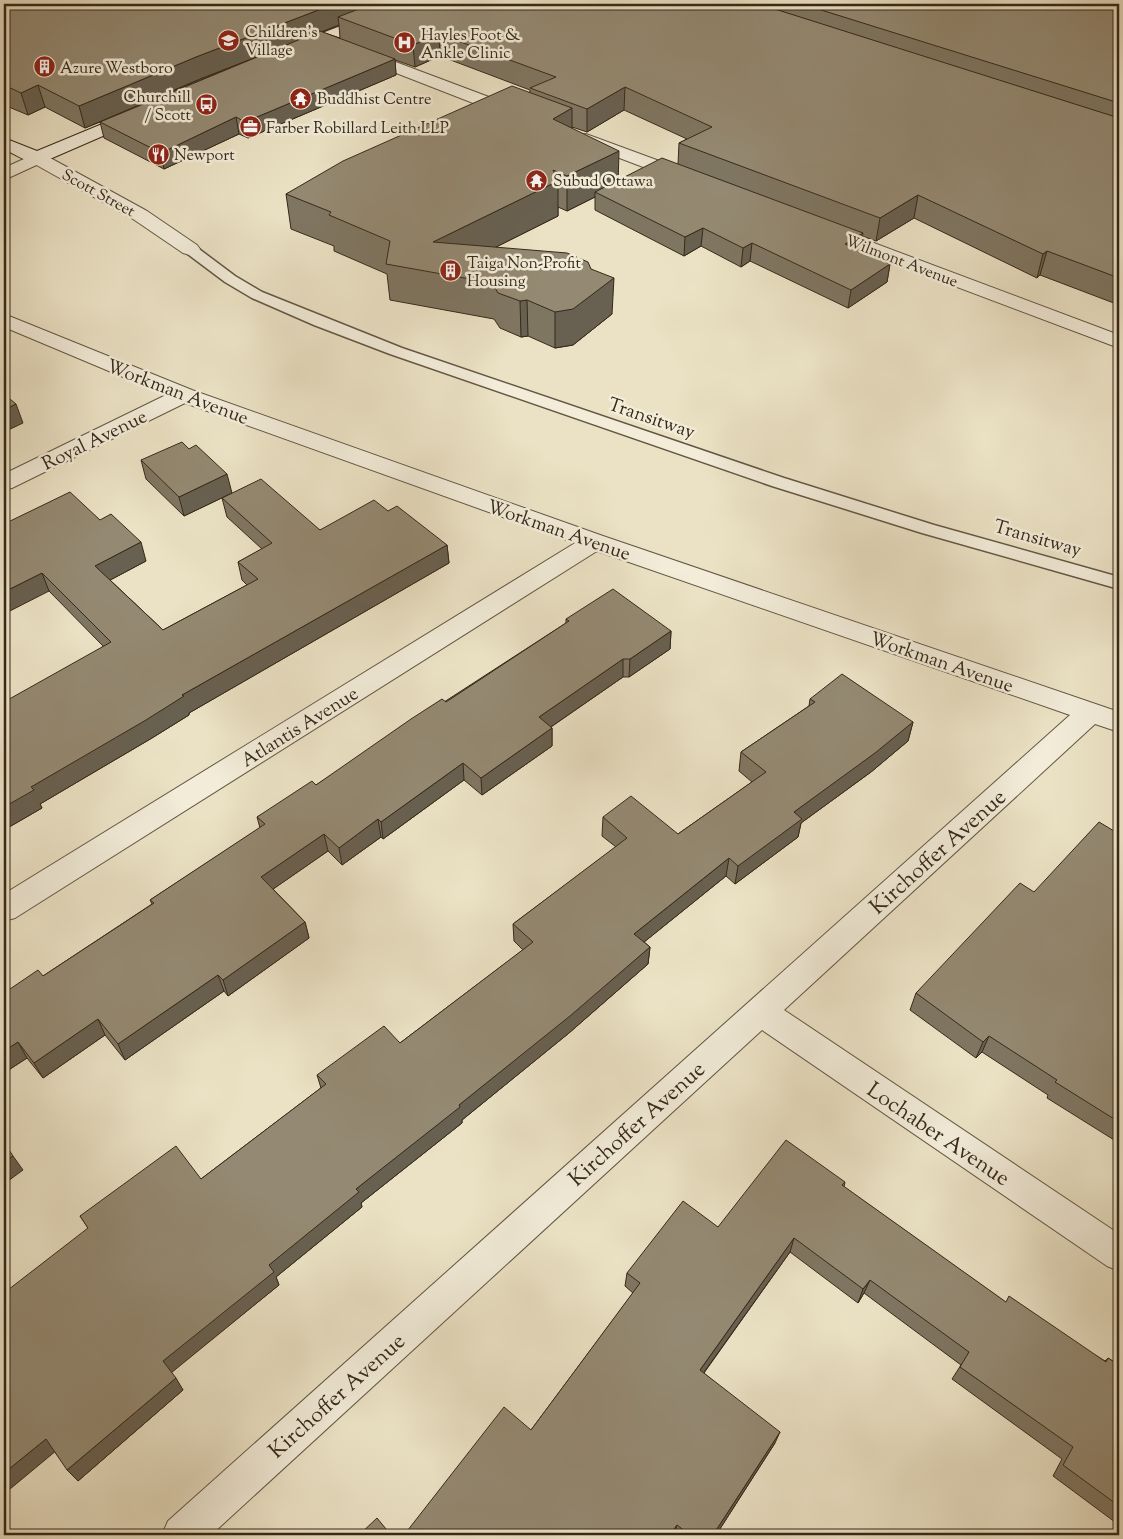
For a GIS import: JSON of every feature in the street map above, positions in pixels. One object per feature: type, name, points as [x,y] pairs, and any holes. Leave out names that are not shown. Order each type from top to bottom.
[{"type":"street","points":[[277,56],[410,4]]},
{"type":"street","points":[[320,39],[527,117]]},
{"type":"street","points":[[4,175],[37,158],[153,108]]},
{"type":"street","points":[[574,135],[704,185]]},
{"type":"street","name":"Scott Street","points":[[4,142],[37,158],[140,215],[190,249]]},
{"type":"street","name":"Wilmont Avenue","points":[[807,224],[1119,342]]},
{"type":"street","name":"Workman Avenue","points":[[4,320],[184,395],[595,542],[1105,717]]},
{"type":"street","name":"Royal Avenue","points":[[4,483],[184,395]]},
{"type":"street","name":"Atlantis Avenue","points":[[4,909],[595,542]]},
{"type":"street","name":"Kirchoffer Avenue","points":[[182,1535],[760,1011],[1105,717]]},
{"type":"street","name":"Lochaber Avenue","points":[[760,1011],[1119,1254]]},
{"type":"lane","name":"Transitway","points":[[190,249],[226,276],[257,295],[320,322],[396,351],[778,482],[928,529],[1119,582]]},
{"type":"building","points":[[4,4],[334,4],[196,57],[79,106],[38,85],[21,93],[4,85]]},
{"type":"building","points":[[372,4],[759,4],[1119,118],[1119,278],[1047,251],[1043,254],[918,195],[880,218],[679,143],[712,127],[625,87],[587,109],[530,88],[556,77],[439,34],[413,45],[338,17]]},
{"type":"building","points":[[802,4],[1119,4],[1119,103]]},
{"type":"building","points":[[320,31],[395,59],[245,122],[236,117],[161,153],[100,122]]},
{"type":"building","points":[[512,86],[572,108],[553,119],[619,151],[567,176],[553,170],[558,181],[433,242],[567,253],[588,262],[591,269],[614,278],[573,309],[555,312],[527,300],[520,301],[498,293],[492,283],[386,264],[390,241],[329,215],[331,212],[286,194],[343,161]]},
{"type":"building","points":[[662,158],[863,233],[845,244],[890,264],[851,290],[752,243],[743,248],[703,228],[685,237],[595,192]]},
{"type":"building","points":[[4,394],[16,404],[4,410]]},
{"type":"building","points":[[182,442],[189,449],[196,445],[227,474],[179,497],[141,460]]},
{"type":"building","points":[[261,479],[320,530],[374,500],[388,511],[397,506],[447,545],[182,695],[184,696],[146,720],[31,787],[34,790],[4,807],[4,702],[111,642],[42,573],[4,592],[4,524],[70,492],[100,520],[111,514],[141,542],[95,566],[163,630],[258,579],[238,562],[272,543],[222,498]]},
{"type":"building","points":[[613,589],[671,631],[630,659],[623,659],[539,717],[552,728],[481,778],[463,763],[381,822],[378,819],[339,848],[324,834],[261,877],[305,922],[223,980],[218,975],[118,1044],[98,1019],[34,1063],[18,1042],[4,1051],[4,993],[38,970],[43,976],[154,903],[150,900],[265,824],[257,817],[312,781],[316,785],[442,699],[446,702],[569,621],[566,619]]},
{"type":"building","points":[[842,674],[913,722],[875,753],[794,812],[802,819],[738,866],[729,858],[634,934],[650,947],[570,1016],[459,1105],[460,1107],[356,1189],[359,1192],[269,1265],[274,1272],[163,1361],[176,1378],[67,1470],[46,1439],[4,1473],[4,1293],[88,1228],[80,1216],[176,1146],[201,1179],[326,1084],[317,1075],[384,1026],[400,1043],[533,942],[513,924],[627,838],[603,817],[631,796],[678,834],[766,772],[741,752],[815,702],[810,699]]},
{"type":"building","points":[[1099,822],[1119,834],[1119,1122],[1055,1082],[1057,1080],[989,1036],[983,1042],[916,993],[1020,883],[1034,892]]},
{"type":"building","points":[[786,1140],[845,1182],[842,1185],[1006,1302],[1009,1296],[1106,1362],[1108,1358],[1119,1365],[1119,1506],[1063,1465],[1073,1447],[960,1367],[969,1352],[870,1280],[863,1289],[794,1238],[700,1370],[780,1432],[713,1535],[690,1535],[677,1525],[670,1535],[404,1535],[504,1407],[531,1430],[640,1283],[627,1273],[683,1201],[718,1227]]},
{"type":"building","points":[[4,1142],[13,1156],[4,1162]]},
{"type":"building","points":[[377,1518],[391,1535],[359,1535]]},
{"type":"place","name":"Children's Village","points":[[229,40]]},
{"type":"place","name":"Hayles Foot & Ankle Clinic","points":[[405,43]]},
{"type":"place","name":"Azure Westboro","points":[[44,67]]},
{"type":"place","name":"Buddhist Centre","points":[[301,98]]},
{"type":"place","name":"Churchill / Scott","points":[[207,105]]},
{"type":"place","name":"Farber Robillard Leith LLP","points":[[250,127]]},
{"type":"place","name":"Newport","points":[[158,154]]},
{"type":"place","name":"Subud Ottawa","points":[[537,180]]},
{"type":"place","name":"Taiga Non-Profit Housing","points":[[451,271]]}]
